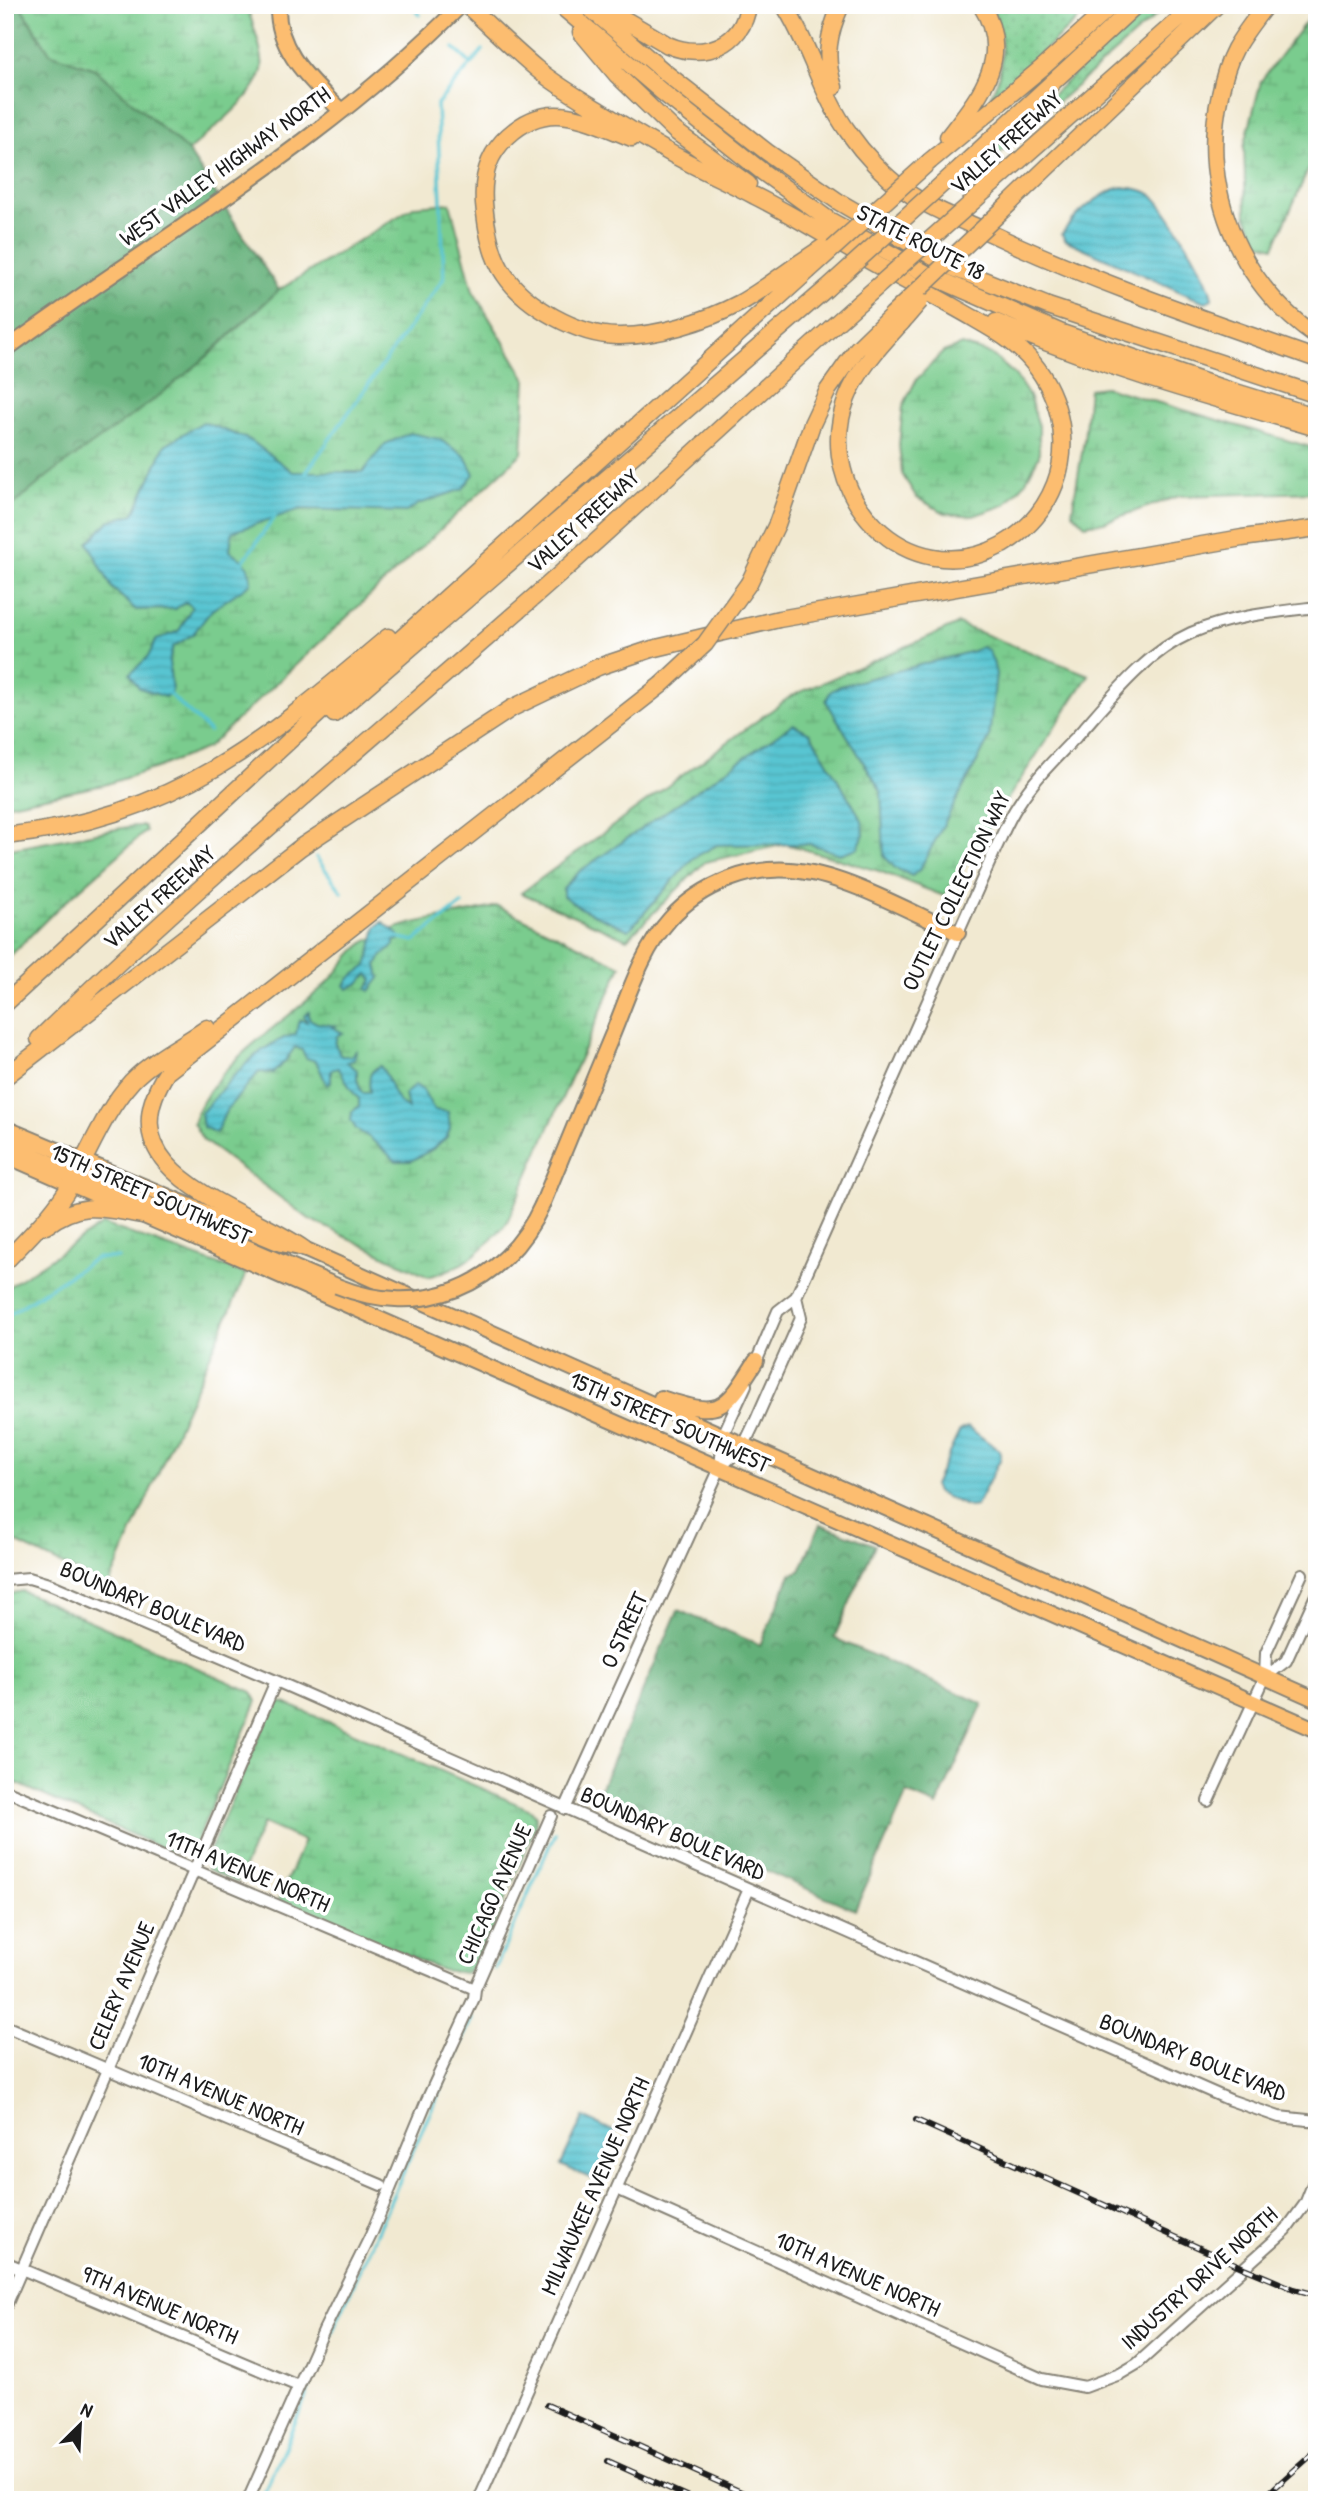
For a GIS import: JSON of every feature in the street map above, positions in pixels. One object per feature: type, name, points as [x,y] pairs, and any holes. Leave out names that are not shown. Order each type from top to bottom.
[{"type":"highway","points":[[467,5],[538,71],[666,151],[792,215],[869,261],[945,301],[1001,334],[1030,359],[1050,390],[1061,423],[1060,470],[1045,503],[1023,531],[980,555],[950,559],[899,544],[863,514],[842,472],[838,432],[847,396],[897,318]]},
{"type":"highway","name":"STATE ROUTE 18","points":[[586,5],[667,74],[768,152],[839,202],[949,266],[1048,306],[1317,395]]},
{"type":"highway","points":[[600,5],[668,45],[679,50],[701,52],[713,50],[734,37],[747,15],[748,5]]},
{"type":"highway","points":[[784,5],[804,40],[848,132],[904,190],[1063,265],[1317,359]]},
{"type":"highway","points":[[841,5],[830,29],[828,68],[848,132]]},
{"type":"highway","points":[[930,161],[972,107],[985,86],[993,63],[995,45],[981,5]]},
{"type":"highway","name":"VALLEY FREEWAY","points":[[5,1004],[65,946],[534,520],[803,267],[871,215],[1112,5]]},
{"type":"highway","points":[[254,774],[281,760],[825,289],[1136,5]]},
{"type":"highway","name":"VALLEY FREEWAY","points":[[5,1075],[64,1015],[188,900],[561,573],[860,302],[1195,5]]},
{"type":"highway","points":[[304,1249],[184,1180],[161,1158],[151,1136],[149,1115],[156,1090],[167,1072],[661,685],[705,644],[749,583],[777,524],[812,424],[828,390],[857,349],[897,318],[1011,202],[1217,5]]},
{"type":"highway","points":[[1266,5],[1234,51],[1222,86],[1214,117],[1216,186],[1227,225],[1257,277],[1288,314],[1317,337]]},
{"type":"highway","points":[[562,6],[587,42],[675,131],[792,215]]},
{"type":"highway","name":"STATE ROUTE 18","points":[[562,6],[661,92],[775,181],[829,220],[927,274],[1062,333],[1219,387],[1317,417]]},
{"type":"highway","points":[[666,151],[582,120],[558,115],[522,124],[502,141],[493,154],[486,167],[482,187],[485,220],[494,253],[503,272],[532,303],[571,326],[615,336],[669,329],[740,303],[803,267]]},
{"type":"highway","points":[[945,301],[1056,348],[1137,376],[1317,428]]},
{"type":"highway","points":[[5,836],[54,829],[114,813],[156,797],[215,768],[279,724],[534,520]]},
{"type":"highway","points":[[5,1075],[301,847],[512,708],[598,667],[664,646],[779,619],[1242,538],[1317,528]]},
{"type":"highway","points":[[5,1262],[49,1215],[76,1172],[107,1112],[142,1072],[334,942]]},
{"type":"highway","points":[[5,1262],[48,1224],[71,1211],[95,1207],[142,1215]]},
{"type":"main road","points":[[278,5],[283,42],[298,67],[341,111]]},
{"type":"main road","name":"WEST VALLEY HIGHWAY NORTH","points":[[5,349],[219,202],[341,111],[402,62],[461,5]]},
{"type":"main road","points":[[76,1172],[337,1286],[366,1296],[388,1300],[417,1300],[451,1292],[479,1278],[502,1262],[520,1243],[542,1205],[640,968],[664,926],[687,902],[724,881],[740,876],[771,870],[796,870],[841,881],[958,933]]},
{"type":"main road","name":"15TH STREET SOUTHWEST","points":[[8,1137],[76,1172],[142,1215],[1317,1730]]},
{"type":"main road","name":"15TH STREET SOUTHWEST","points":[[8,1137],[76,1172],[281,1244],[304,1249],[1317,1700]]},
{"type":"main road","points":[[596,1377],[704,1410],[727,1402],[733,1397],[756,1361]]},
{"type":"street","name":"OUTLET COLLECTION WAY","points":[[723,1435],[778,1311],[796,1297],[1018,804],[1043,772],[1141,667],[1174,642],[1205,628],[1231,621],[1317,607]]},
{"type":"street","name":"OUTLET COLLECTION WAY","points":[[744,1445],[801,1318],[796,1297]]},
{"type":"street","name":"O STREET","points":[[565,1809],[720,1468],[723,1435]]},
{"type":"street","name":"O STREET","points":[[720,1468],[744,1445]]},
{"type":"street","points":[[1208,1801],[1265,1677],[1266,1653],[1302,1574]]},
{"type":"street","name":"BOUNDARY BOULEVARD","points":[[10,1579],[35,1580],[52,1585],[1246,2106],[1279,2117],[1317,2121]]},
{"type":"street","points":[[1265,1677],[1286,1661],[1317,1592]]},
{"type":"street","name":"CELERY AVENUE","points":[[5,2308],[276,1681]]},
{"type":"street","name":"11TH AVENUE NORTH","points":[[5,1790],[475,1989]]},
{"type":"street","name":"CHICAGO AVENUE","points":[[298,2386],[371,2235],[389,2187],[474,1998],[475,1989],[551,1816]]},
{"type":"street","name":"MILWAUKEE AVENUE NORTH","points":[[479,2500],[749,1889]]},
{"type":"street","name":"10TH AVENUE NORTH","points":[[5,2025],[381,2185]]},
{"type":"street","name":"INDUSTRY DRIVE NORTH","points":[[1085,2387],[1120,2374],[1147,2357],[1273,2242],[1299,2214],[1317,2174]]},
{"type":"street","name":"10TH AVENUE NORTH","points":[[617,2189],[1042,2379],[1085,2387]]},
{"type":"street","name":"9TH AVENUE NORTH","points":[[5,2262],[298,2386]]},
{"type":"street","points":[[248,2500],[298,2386]]},
{"type":"street","points":[[5,2498],[10,2500]]},
{"type":"green space","points":[[5,5],[19,5],[50,53],[95,69],[188,151],[279,290],[171,386],[5,512]]},
{"type":"green space","points":[[20,5],[247,5],[260,47],[262,70],[251,92],[241,103],[188,151],[95,69],[50,53]]},
{"type":"green space","points":[[989,5],[1094,5],[993,96],[991,95],[999,73],[1002,50],[999,26]]},
{"type":"green space","points":[[1149,5],[1168,5],[1001,152],[971,182],[962,178]]},
{"type":"green space","points":[[1317,7],[1317,150],[1274,247],[1259,243],[1246,215],[1244,147],[1261,81]]},
{"type":"green space","points":[[450,203],[473,291],[526,379],[522,453],[207,748],[104,785],[5,805],[5,512],[49,475],[155,399],[209,355],[279,290],[415,206]]},
{"type":"green space","points":[[962,345],[991,354],[1015,375],[1029,396],[1039,426],[1039,456],[1025,483],[1005,505],[973,516],[945,513],[917,498],[902,474],[899,445],[903,406],[916,380],[943,352]]},
{"type":"green space","points":[[1105,387],[1317,449],[1317,492],[1179,496],[1104,522],[1085,525],[1072,512],[1089,389]]},
{"type":"green space","points":[[958,624],[1089,675],[944,896],[879,871],[786,844],[705,862],[627,939],[521,893],[791,696]]},
{"type":"green space","points":[[144,826],[146,831],[55,911],[5,961],[5,850]]},
{"type":"green space","points":[[497,906],[621,966],[506,1224],[463,1263],[428,1277],[309,1219],[203,1140],[193,1123],[203,1100],[233,1062],[328,982],[363,944],[399,927]]},
{"type":"green space","points":[[103,1224],[246,1274],[108,1587],[5,1537],[5,1289]]},
{"type":"green space","points":[[820,1524],[875,1545],[834,1638],[983,1704],[937,1806],[907,1793],[855,1910],[597,1796],[678,1610],[760,1645],[791,1574],[800,1571]]},
{"type":"green space","points":[[22,1591],[252,1692],[257,1701],[194,1847],[186,1853],[168,1851],[5,1778],[5,1595]]},
{"type":"green space","points":[[278,1702],[531,1810],[536,1816],[536,1824],[478,1966],[465,1973],[442,1970],[278,1900],[304,1841],[263,1823],[237,1883],[207,1869],[206,1859],[273,1705]]},
{"type":"water","points":[[1122,187],[1146,192],[1160,204],[1197,262],[1212,299],[1206,302],[1192,297],[1065,240],[1062,234],[1081,212],[1105,194]]},
{"type":"water","points":[[203,422],[250,440],[293,472],[363,472],[385,444],[410,433],[439,439],[465,456],[474,474],[463,489],[419,504],[406,512],[301,509],[232,532],[230,551],[246,564],[251,583],[212,610],[193,634],[173,647],[169,661],[172,691],[165,697],[139,688],[130,674],[148,657],[156,640],[179,631],[192,607],[186,602],[175,609],[136,610],[112,588],[88,543],[109,521],[134,514],[165,445]]},
{"type":"water","points":[[981,647],[988,650],[996,674],[989,739],[920,869],[912,876],[895,868],[884,856],[881,791],[826,701],[830,692],[840,686]]},
{"type":"water","points":[[793,724],[810,733],[862,820],[864,834],[858,848],[840,854],[810,844],[717,845],[693,858],[629,930],[582,909],[563,896],[563,888],[580,871]]},
{"type":"water","points":[[383,922],[399,935],[399,940],[394,941],[394,945],[377,964],[380,978],[370,991],[367,989],[373,980],[368,974],[348,989],[345,985],[351,977],[367,966],[376,927]]},
{"type":"water","points":[[309,1012],[309,1019],[337,1026],[332,1027],[343,1033],[337,1036],[335,1044],[341,1056],[350,1056],[356,1051],[354,1060],[347,1062],[357,1070],[357,1080],[362,1093],[370,1093],[371,1074],[380,1066],[397,1099],[408,1109],[405,1094],[415,1085],[423,1090],[434,1110],[448,1112],[450,1128],[447,1137],[433,1149],[411,1161],[396,1161],[356,1129],[351,1121],[352,1112],[359,1106],[359,1099],[338,1068],[331,1070],[331,1082],[327,1085],[316,1061],[306,1058],[302,1050],[295,1047],[273,1073],[259,1072],[227,1109],[216,1133],[203,1127],[201,1113],[243,1066],[281,1039],[296,1034],[298,1023],[301,1020],[307,1022],[304,1016]]},
{"type":"water","points":[[968,1427],[1000,1451],[1001,1458],[976,1506],[969,1507],[937,1493],[934,1485],[960,1430]]},
{"type":"water","points":[[583,2117],[615,2132],[594,2180],[561,2165]]},
{"type":"waterway","points":[[411,5],[420,15]]},
{"type":"waterway","points":[[454,48],[470,63]]},
{"type":"waterway","points":[[305,474],[444,278],[437,104],[483,50]]},
{"type":"waterway","points":[[242,563],[276,515]]},
{"type":"waterway","points":[[167,692],[209,731]]},
{"type":"waterway","points":[[316,857],[342,892]]},
{"type":"waterway","points":[[397,937],[414,941],[462,904]]},
{"type":"waterway","points":[[5,1317],[96,1258],[118,1258]]},
{"type":"waterway","points":[[495,1969],[555,1833]]},
{"type":"waterway","points":[[261,2500],[330,2337],[472,2018]]},
{"type":"railway","points":[[916,2120],[1244,2268],[1294,2289],[1317,2295]]},
{"type":"railway","points":[[547,2405],[759,2500]]},
{"type":"railway","points":[[1261,2500],[1317,2450]]},
{"type":"railway","points":[[608,2461],[695,2500]]}]
